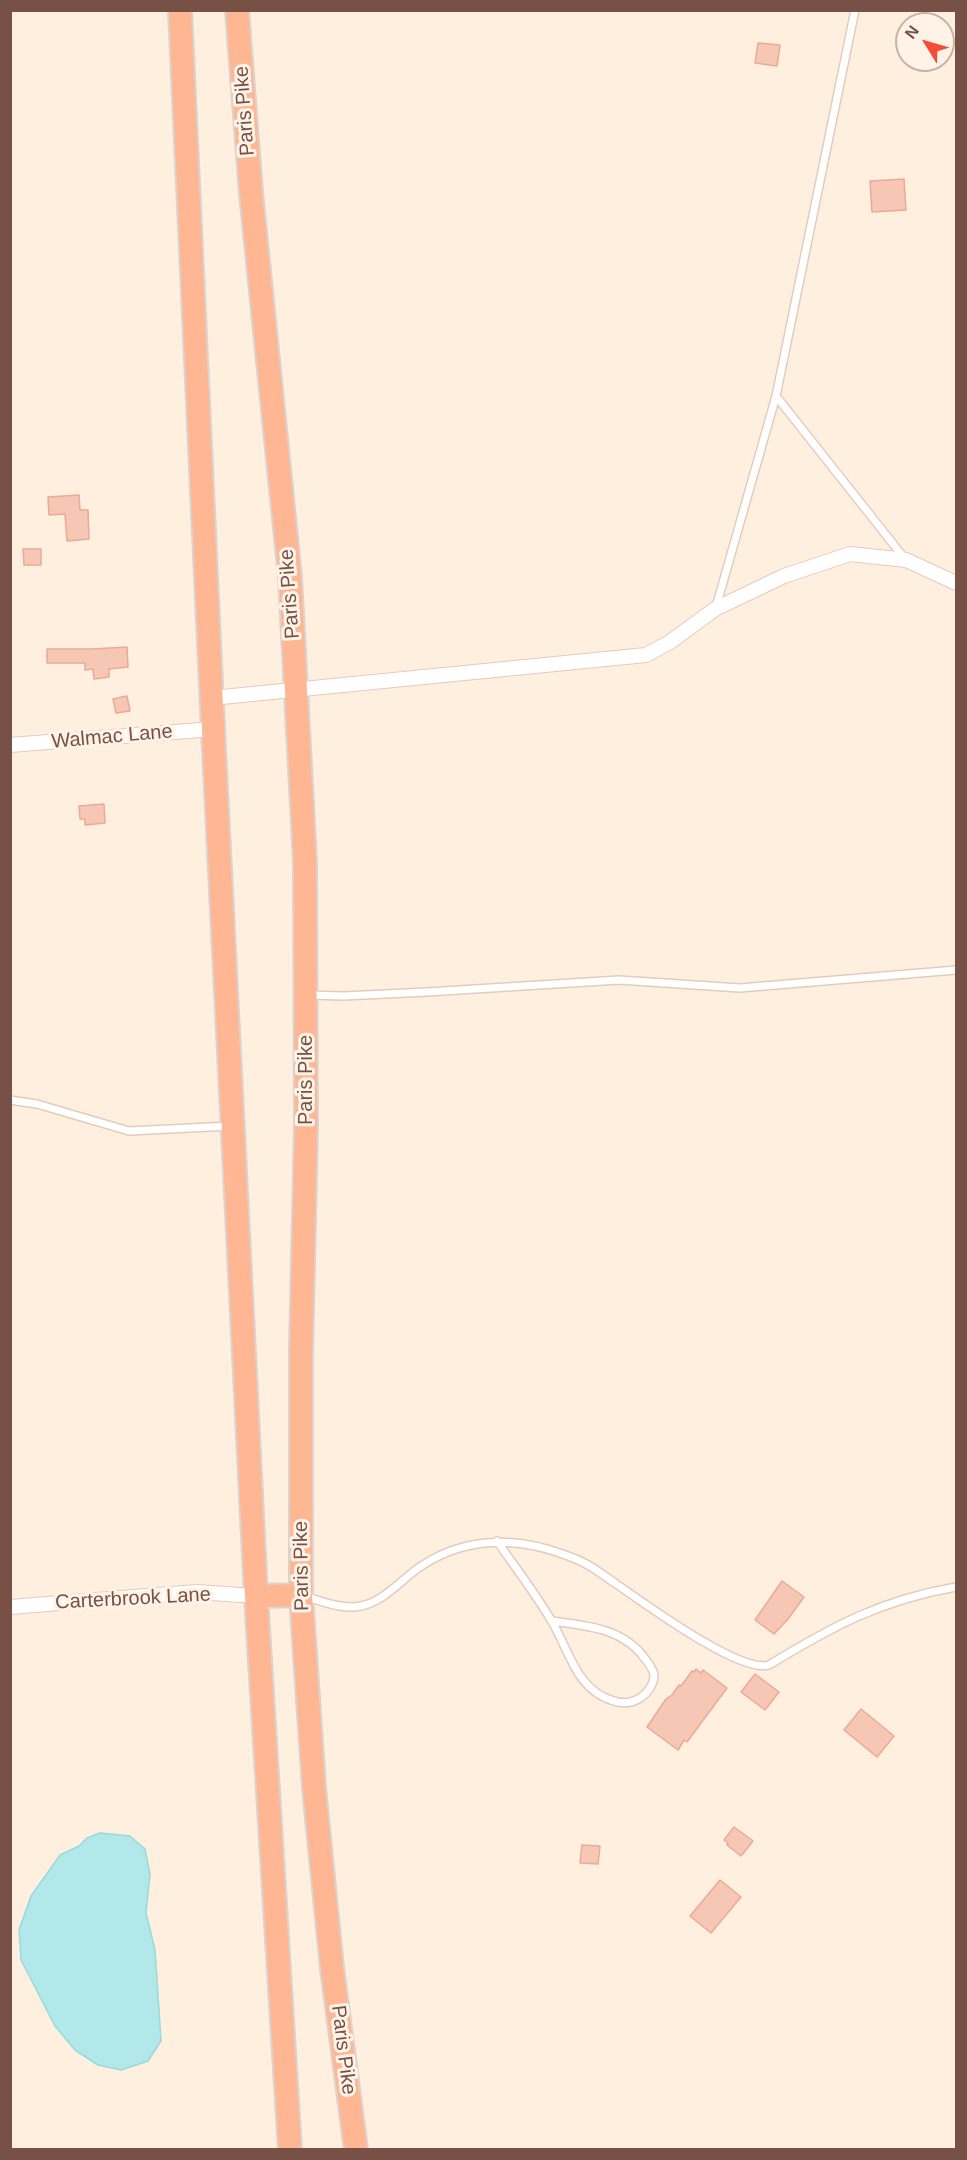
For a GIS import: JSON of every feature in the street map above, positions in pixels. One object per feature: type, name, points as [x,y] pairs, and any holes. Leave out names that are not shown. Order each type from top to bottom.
[{"type":"highway","points":[[180,10],[256,1596],[290,2150]]},
{"type":"highway","name":"Paris Pike","points":[[237,10],[251,193],[290,578],[305,862],[306,1127],[301,1351],[301,1595],[314,1788],[332,1968],[356,2150]]},
{"type":"highway","points":[[256,1596],[301,1595]]},
{"type":"street","points":[[212,698],[646,655],[670,642],[715,609],[784,576],[850,554],[906,560],[957,583]]},
{"type":"street","name":"Walmac Lane","points":[[10,745],[213,729]]},
{"type":"street","name":"Carterbrook Lane","points":[[10,1606],[196,1592],[256,1596]]},
{"type":"lane","points":[[715,609],[776,396],[855,10]]},
{"type":"lane","points":[[776,396],[906,560]]},
{"type":"lane","points":[[306,995],[344,996],[618,980],[740,988],[957,970]]},
{"type":"lane","points":[[10,1100],[36,1104],[129,1131],[233,1126]]},
{"type":"lane","points":[[301,1595],[343,1607],[361,1606],[376,1600],[418,1569],[449,1552],[497,1541],[521,1542],[572,1557],[675,1624],[720,1650],[762,1667],[823,1632],[876,1607],[913,1596],[957,1587]]},
{"type":"lane","points":[[497,1541],[552,1621],[575,1670],[592,1691],[608,1700],[620,1703],[633,1701],[643,1696],[653,1684],[654,1673],[649,1664],[637,1649],[620,1635],[601,1628],[552,1621]]},
{"type":"water","points":[[100,1833],[130,1836],[145,1849],[150,1874],[146,1913],[155,1950],[161,2041],[148,2061],[121,2070],[98,2065],[75,2050],[55,2026],[21,1960],[19,1930],[31,1896],[60,1855],[79,1846],[87,1838]]},
{"type":"building","points":[[758,43],[780,45],[777,66],[755,63]]},
{"type":"building","points":[[904,179],[906,210],[872,212],[870,181]]},
{"type":"building","points":[[79,495],[80,510],[88,510],[89,539],[67,541],[65,514],[49,515],[48,497]]},
{"type":"building","points":[[23,549],[41,549],[41,565],[24,565]]},
{"type":"building","points":[[127,647],[128,667],[109,669],[109,677],[94,679],[93,669],[85,670],[85,663],[47,663],[47,649]]},
{"type":"building","points":[[127,696],[130,711],[116,713],[113,699]]},
{"type":"building","points":[[104,804],[105,823],[85,825],[85,819],[80,819],[79,806]]},
{"type":"building","points":[[782,1581],[804,1597],[774,1634],[755,1620]]},
{"type":"building","points":[[696,1669],[701,1673],[703,1670],[727,1688],[687,1742],[684,1740],[678,1750],[647,1727],[666,1699]]},
{"type":"building","points":[[755,1674],[779,1692],[765,1710],[741,1692]]},
{"type":"building","points":[[861,1709],[894,1736],[877,1757],[844,1730]]},
{"type":"building","points":[[734,1827],[753,1841],[741,1856],[724,1840]]},
{"type":"building","points":[[582,1845],[600,1846],[598,1864],[580,1863]]},
{"type":"building","points":[[720,1880],[741,1897],[711,1933],[690,1916]]}]
